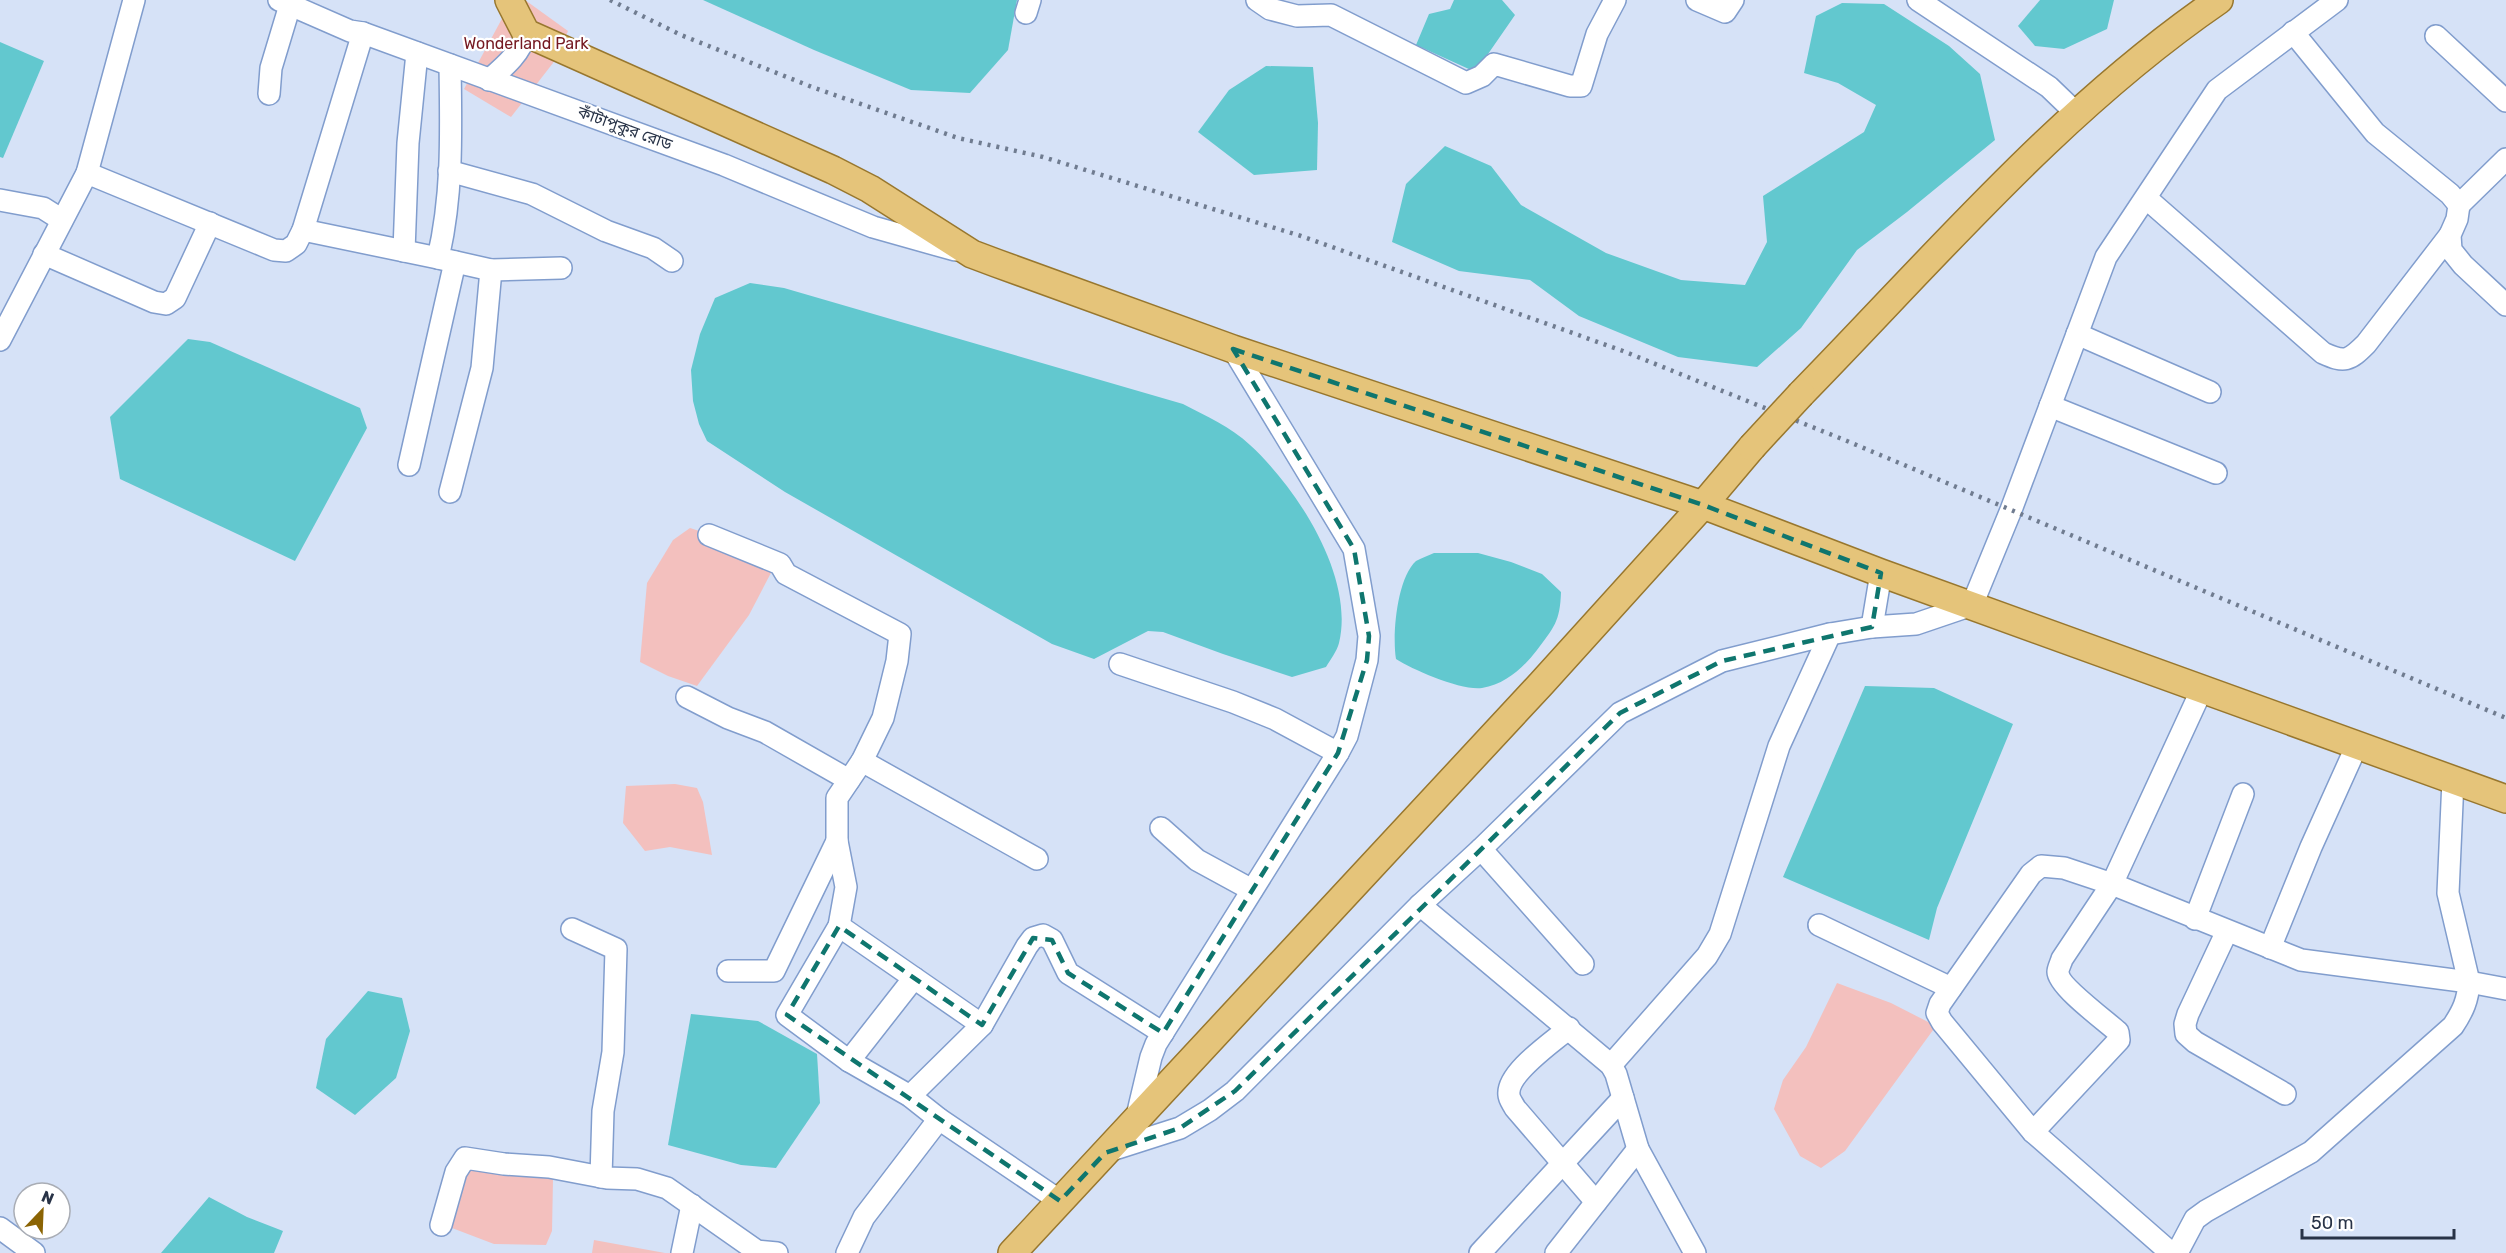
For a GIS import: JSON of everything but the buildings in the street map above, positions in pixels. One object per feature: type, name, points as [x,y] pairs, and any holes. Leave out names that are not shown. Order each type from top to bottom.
[{"type":"main road","points":[[509,0],[526,33],[833,170],[870,189],[972,255],[1233,349],[1703,505],[1881,573],[2506,799]]},
{"type":"main road","points":[[1024,1249],[1060,1201],[1137,1116],[1337,905],[1703,505],[1801,394],[2005,182],[2076,113],[2171,33],[2219,0]]},
{"type":"street","points":[[0,340],[87,173],[134,0]]},
{"type":"street","points":[[1257,0],[1270,9],[1297,16],[1331,15],[1466,83],[1482,76],[1494,64],[1570,86],[1581,86],[1596,34],[1615,0]]},
{"type":"street","points":[[1697,0],[1725,12],[1733,0]]},
{"type":"street","points":[[1918,0],[2049,87],[2076,113]]},
{"type":"street","points":[[1105,1153],[1180,1128],[1210,1110],[1235,1091],[1420,905],[1481,849],[1620,712],[1722,661],[1830,634],[1872,627],[1916,624],[1972,605],[2011,510],[2106,257],[2217,90],[2337,0]]},
{"type":"street","points":[[269,94],[271,68],[284,3]]},
{"type":"street","name":"কাঁটাপুকুর রোড","points":[[284,3],[350,31],[363,33],[724,165],[873,226],[972,255]]},
{"type":"street","points":[[2293,32],[2375,133],[2450,194],[2459,205]]},
{"type":"street","points":[[87,173],[274,250],[286,251],[296,244],[303,230],[363,33]]},
{"type":"street","points":[[489,80],[523,44],[526,33]]},
{"type":"street","points":[[2436,36],[2506,101]]},
{"type":"street","points":[[404,251],[408,143],[417,53]]},
{"type":"street","points":[[409,465],[446,260],[450,65]]},
{"type":"street","points":[[2146,198],[2323,353],[2338,360],[2351,358],[2366,344],[2450,235],[2457,219],[2459,205],[2506,159]]},
{"type":"street","points":[[449,171],[532,194],[606,231],[652,248],[672,261]]},
{"type":"street","points":[[0,200],[43,208],[62,220]]},
{"type":"street","points":[[44,254],[154,302],[166,304],[176,298],[210,223]]},
{"type":"street","points":[[303,230],[491,270],[561,268]]},
{"type":"street","points":[[2450,235],[2451,250],[2463,265],[2506,305]]},
{"type":"street","points":[[450,492],[482,368],[491,270]]},
{"type":"street","points":[[2077,334],[2210,392]]},
{"type":"street","points":[[1137,1116],[1151,1058],[1163,1033],[1347,736],[1367,660],[1369,636],[1354,549],[1233,349]]},
{"type":"street","points":[[2050,406],[2216,472]]},
{"type":"street","points":[[709,535],[780,564],[786,574],[900,634],[897,661],[883,718],[862,761],[837,798],[837,841],[846,887],[839,926],[788,1015],[849,1061],[910,1096],[939,1119],[1060,1201]]},
{"type":"street","points":[[1872,627],[1881,573]]},
{"type":"street","points":[[1611,1065],[1714,946],[1720,934],[1779,746],[1830,634]]},
{"type":"street","points":[[1120,664],[1233,702],[1275,719],[1338,753]]},
{"type":"street","points":[[2033,1132],[2119,1040],[2118,1032],[2068,989],[2060,979],[2058,972],[2062,959],[2112,884],[2202,689]]},
{"type":"street","points":[[687,697],[728,718],[765,732],[849,780]]},
{"type":"street","points":[[2270,948],[2311,846],[2358,745]]},
{"type":"street","points":[[862,761],[1037,859]]},
{"type":"street","points":[[2176,1253],[2195,1219],[2311,1152],[2453,1026],[2463,1011],[2468,996],[2469,982],[2448,893],[2453,780]]},
{"type":"street","points":[[2195,919],[2243,794]]},
{"type":"street","points":[[1161,828],[1197,860],[1252,890]]},
{"type":"street","points":[[728,971],[774,971],[837,841]]},
{"type":"street","points":[[1481,849],[1583,964]]},
{"type":"street","points":[[2171,1253],[2033,1132],[1937,1013],[1951,988],[2031,874],[2040,866],[2064,868],[2112,884],[2195,919],[2313,963],[2469,982],[2506,989]]},
{"type":"street","points":[[1420,905],[1611,1065],[1638,1149],[1695,1253]]},
{"type":"street","points":[[1819,925],[1951,988]]},
{"type":"street","points":[[839,926],[982,1025]]},
{"type":"street","points":[[572,929],[616,949],[613,1052],[603,1111],[601,1177]]},
{"type":"street","points":[[2227,931],[2188,1014],[2185,1024],[2186,1034],[2195,1042],[2285,1094]]},
{"type":"street","points":[[910,1096],[982,1025],[1027,946],[1033,938],[1043,935],[1052,940],[1068,973],[1163,1033]]},
{"type":"street","points":[[849,1061],[914,978]]},
{"type":"street","points":[[1569,1028],[1517,1072],[1510,1084],[1508,1096],[1515,1108],[1596,1202]]},
{"type":"street","points":[[1480,1253],[1623,1098]]},
{"type":"street","points":[[848,1253],[864,1217],[939,1119]]},
{"type":"street","points":[[1556,1253],[1638,1149]]},
{"type":"street","points":[[441,1225],[456,1172],[465,1158],[504,1164],[549,1167],[601,1177],[637,1179],[668,1188],[763,1252]]},
{"type":"street","points":[[682,1253],[692,1205]]},
{"type":"street","points":[[0,1228],[34,1253]]},
{"type":"highlighted area","points":[[1233,349],[1703,505],[1881,573],[1872,627],[1722,661],[1620,713],[1235,1091],[1180,1128],[1105,1153],[1060,1201],[787,1015],[839,926],[982,1025],[1033,938],[1052,940],[1068,973],[1163,1033],[1338,753],[1367,660],[1369,636],[1354,549]]},
{"type":"green space","name":"Wonderland Park","points":[[512,0],[525,0],[568,31],[553,63],[511,117],[464,89]]},
{"type":"green space","points":[[690,528],[752,548],[774,567],[749,615],[697,686],[668,676],[640,662],[647,583],[673,540]]},
{"type":"green space","points":[[675,784],[697,788],[703,802],[712,855],[670,847],[645,851],[623,823],[626,786]]},
{"type":"green space","points":[[1837,983],[1891,1003],[1936,1026],[1845,1151],[1821,1168],[1800,1156],[1774,1109],[1783,1080],[1806,1047]]},
{"type":"green space","points":[[472,1168],[553,1179],[552,1231],[546,1245],[494,1244],[452,1228],[458,1196]]},
{"type":"green space","points":[[594,1240],[665,1253],[592,1253]]},
{"type":"shaded area","points":[[703,0],[1017,0],[1008,50],[970,93],[911,90],[814,50]]},
{"type":"shaded area","points":[[1454,0],[1502,0],[1515,15],[1479,67],[1471,70],[1416,45],[1429,14],[1450,9]]},
{"type":"shaded area","points":[[2040,0],[2114,0],[2107,29],[2064,49],[2035,46],[2018,26]]},
{"type":"shaded area","points":[[1842,3],[1884,4],[1949,46],[1980,74],[1995,140],[1857,250],[1801,328],[1757,367],[1678,357],[1579,316],[1530,280],[1459,271],[1392,242],[1406,184],[1445,146],[1491,166],[1521,205],[1606,253],[1681,280],[1745,285],[1767,242],[1763,196],[1864,132],[1876,105],[1838,83],[1804,73],[1816,16]]},
{"type":"shaded area","points":[[0,42],[44,61],[3,158],[0,157]]},
{"type":"shaded area","points":[[1266,66],[1313,67],[1318,123],[1317,170],[1254,175],[1198,132],[1229,90]]},
{"type":"shaded area","points":[[750,283],[784,288],[1183,404],[1235,433],[1268,463],[1286,485],[1318,535],[1330,563],[1338,590],[1342,617],[1339,643],[1326,667],[1292,677],[1163,632],[1148,631],[1094,659],[1052,644],[785,492],[707,441],[699,424],[693,401],[691,370],[700,334],[715,298]]},
{"type":"shaded area","points":[[188,339],[210,342],[360,408],[367,428],[295,561],[120,479],[110,417]]},
{"type":"shaded area","points":[[1434,553],[1478,553],[1511,562],[1542,574],[1561,592],[1559,610],[1552,629],[1526,663],[1499,683],[1473,688],[1450,683],[1425,674],[1396,659],[1397,607],[1404,580],[1416,561]]},
{"type":"shaded area","points":[[1865,686],[1934,688],[2013,724],[1937,908],[1929,940],[1783,877]]},
{"type":"shaded area","points":[[368,991],[402,998],[410,1031],[396,1078],[355,1115],[316,1088],[326,1039]]},
{"type":"shaded area","points":[[691,1014],[758,1021],[817,1054],[820,1103],[776,1168],[741,1165],[668,1145]]},
{"type":"shaded area","points":[[209,1197],[247,1217],[283,1231],[274,1253],[161,1253]]},
{"type":"railway","points":[[610,0],[681,35],[812,87],[958,138],[1043,157],[1301,236],[1623,351],[1847,441],[2506,718]]}]
